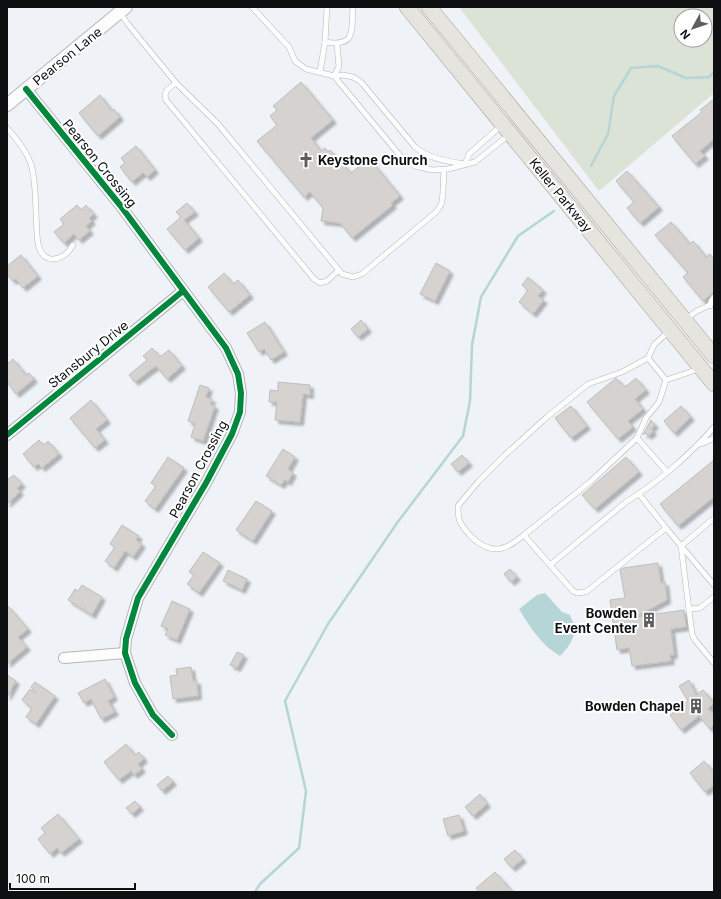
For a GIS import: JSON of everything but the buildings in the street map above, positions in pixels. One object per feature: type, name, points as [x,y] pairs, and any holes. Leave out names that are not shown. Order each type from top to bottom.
[{"type":"main road","name":"Keller Parkway","points":[[407,7],[714,384]]},
{"type":"main road","name":"Keller Parkway","points":[[429,7],[714,356]]},
{"type":"main road","points":[[507,129],[519,118]]},
{"type":"street","name":"Pearson Lane","points":[[7,105],[121,9]]},
{"type":"street","name":"Pearson Crossing","points":[[26,89],[120,205],[226,348],[238,374],[240,412],[232,434],[206,483],[138,598],[126,639],[125,653],[135,683],[153,715],[172,735]]},
{"type":"street","name":"Stansbury Drive","points":[[7,435],[183,291]]},
{"type":"street","points":[[64,658],[125,653]]},
{"type":"lane","points":[[252,7],[289,47],[295,60],[306,69],[334,76],[343,75],[353,77],[361,82],[415,147],[423,154],[441,161],[465,164]]},
{"type":"lane","points":[[320,72],[325,42],[327,7]]},
{"type":"lane","points":[[325,42],[337,44],[346,41],[351,36],[352,7]]},
{"type":"lane","points":[[121,9],[127,24],[176,83],[218,124],[342,274],[353,277],[362,274],[436,212],[441,205],[444,170]]},
{"type":"lane","points":[[334,76],[339,67],[337,44]]},
{"type":"lane","points":[[334,76],[402,158],[415,166],[432,170],[444,170],[476,162],[507,129]]},
{"type":"lane","points":[[176,83],[167,90],[165,94],[166,100],[314,279],[320,283],[327,281],[339,270]]},
{"type":"lane","points":[[7,128],[25,151],[31,164],[34,178],[35,217],[40,251],[45,257],[52,260],[65,255],[73,245]]},
{"type":"lane","points":[[465,164],[469,154],[507,129]]},
{"type":"lane","points":[[685,321],[695,312],[712,304],[711,301],[714,297]]},
{"type":"lane","points":[[666,380],[659,402],[646,418],[637,438],[590,482],[524,535],[509,546],[497,549],[483,546],[470,535],[460,521],[458,506],[478,482],[547,417],[588,384],[622,372],[648,358],[654,345],[670,330]]},
{"type":"lane","points":[[648,358],[666,380]]},
{"type":"lane","points":[[666,380],[679,377],[702,368]]},
{"type":"lane","points":[[550,564],[626,502],[639,494],[667,472],[698,445],[714,427]]},
{"type":"lane","points":[[637,438],[667,472]]},
{"type":"lane","points":[[698,445],[714,438]]},
{"type":"lane","points":[[639,494],[714,585]]},
{"type":"lane","points":[[681,546],[714,518]]},
{"type":"lane","points":[[524,535],[569,588],[577,593],[586,592],[666,528]]},
{"type":"lane","points":[[681,546],[692,634],[695,640],[714,663]]},
{"type":"lane","points":[[689,609],[700,608],[714,597]]},
{"type":"shaded area","points":[[459,7],[714,7],[714,93],[599,191]]},
{"type":"water","points":[[545,593],[562,612],[570,615],[575,627],[570,643],[560,656],[542,641],[519,609],[537,595]]},
{"type":"waterway","points":[[591,166],[608,134],[614,96],[631,68],[658,66],[686,78],[709,77],[714,72]]},
{"type":"waterway","points":[[255,892],[260,884],[299,848],[306,791],[285,701],[328,624],[397,523],[463,436],[470,401],[472,345],[481,297],[518,236],[554,211]]},
{"type":"cycle path","points":[[26,89],[120,205],[226,348],[238,374],[241,393],[240,412],[232,434],[206,483],[138,598],[126,639],[125,653],[135,683],[153,715],[172,735]]},
{"type":"cycle path","points":[[7,435],[183,291]]},
{"type":"place","name":"Keystone Church","points":[[306,160]]},
{"type":"place","name":"Bowden Event Center","points":[[649,620]]},
{"type":"place","name":"Bowden Chapel","points":[[696,706]]}]
